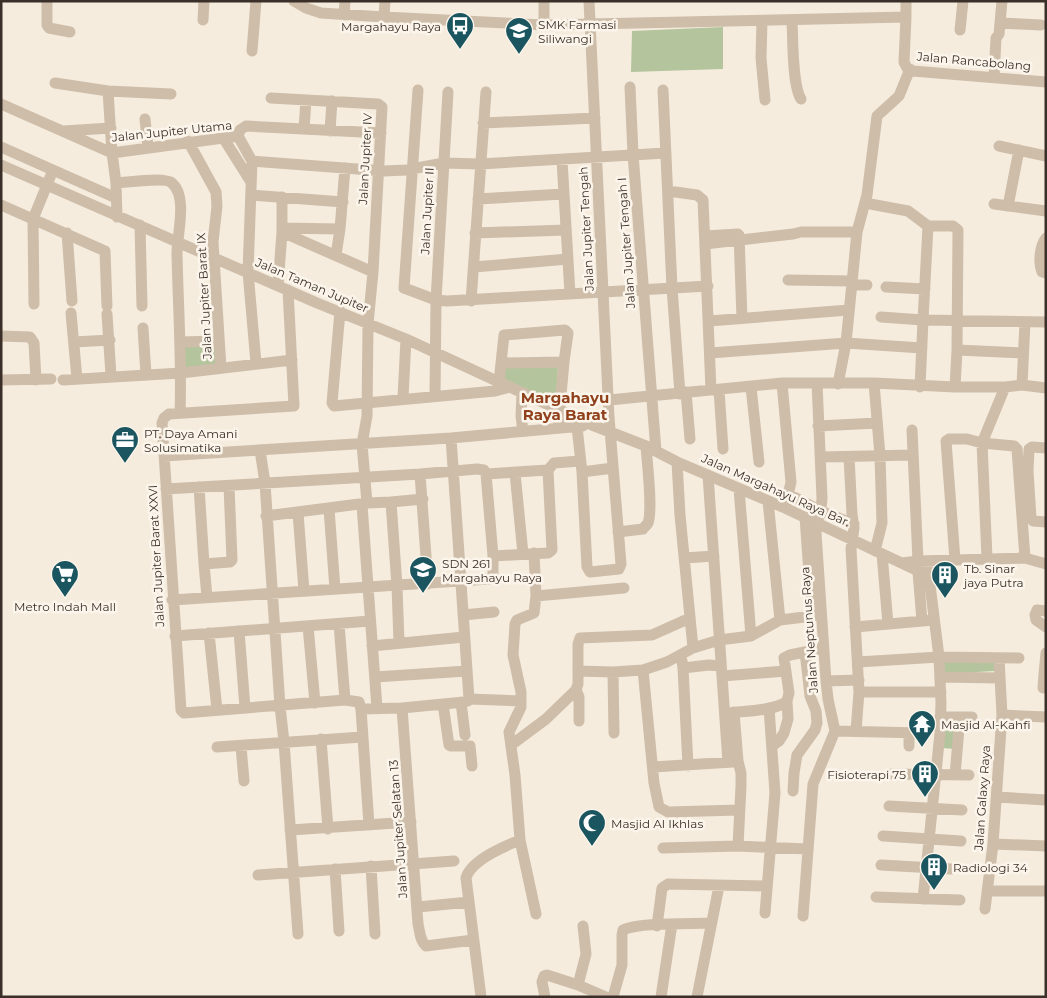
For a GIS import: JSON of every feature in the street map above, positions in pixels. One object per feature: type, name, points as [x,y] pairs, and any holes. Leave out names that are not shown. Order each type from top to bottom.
[{"type":"street","points":[[47,1],[47,25],[49,28],[70,32]]},
{"type":"street","points":[[202,20],[204,1]]},
{"type":"street","points":[[252,50],[256,1]]},
{"type":"street","points":[[294,1],[314,12],[345,9],[385,10],[544,25],[906,17]]},
{"type":"street","points":[[544,1],[544,25]]},
{"type":"street","name":"Jalan Jupiter Tengah","points":[[581,467],[587,568],[590,572],[616,570],[620,568],[609,417],[589,1]]},
{"type":"street","name":"Jalan Rancabolang","points":[[906,1],[904,62],[910,69],[1046,82]]},
{"type":"street","points":[[960,30],[963,1]]},
{"type":"street","points":[[996,78],[1002,41],[1000,29],[1002,1]]},
{"type":"street","points":[[792,20],[797,90],[801,99]]},
{"type":"street","points":[[762,21],[761,58],[765,100]]},
{"type":"street","points":[[1000,29],[1041,24]]},
{"type":"street","points":[[838,384],[846,343],[857,232],[865,203],[877,116],[897,98],[910,69]]},
{"type":"street","points":[[55,83],[108,91],[171,94]]},
{"type":"street","name":"Jalan Jupiter Tengah I","points":[[618,532],[642,529],[648,523],[651,449],[651,397],[633,154],[630,87]]},
{"type":"street","points":[[418,90],[403,286],[436,300],[471,301],[604,291],[708,286]]},
{"type":"street","points":[[663,90],[672,288],[683,393],[690,439]]},
{"type":"street","points":[[108,91],[117,217]]},
{"type":"street","name":"Jalan Jupiter II","points":[[435,396],[436,300],[448,92]]},
{"type":"street","points":[[471,301],[486,92]]},
{"type":"street","name":"Jalan Jupiter IV","points":[[271,98],[380,105],[382,107],[374,272],[368,324],[367,402],[364,444],[368,588],[376,708]]},
{"type":"street","points":[[304,129],[306,100]]},
{"type":"street","points":[[330,131],[332,102]]},
{"type":"street","name":"Jalan Jupiter Utama","points":[[1,104],[112,153],[238,136],[252,161]]},
{"type":"street","points":[[483,123],[594,118]]},
{"type":"street","points":[[145,119],[148,148]]},
{"type":"street","points":[[238,136],[240,130],[246,126],[381,133]]},
{"type":"street","points":[[61,131],[110,128]]},
{"type":"street","points":[[224,139],[252,189],[282,198],[343,202]]},
{"type":"street","name":"Jalan Jupiter Barat IX","points":[[188,142],[216,192],[217,206],[213,242],[221,368]]},
{"type":"street","points":[[999,146],[1046,156]]},
{"type":"street","points":[[1,147],[116,198]]},
{"type":"street","points":[[1008,206],[1019,150]]},
{"type":"street","points":[[256,363],[248,272],[252,161],[378,170],[406,166],[413,168],[444,163],[480,164],[666,153]]},
{"type":"street","points":[[562,160],[570,294]]},
{"type":"street","name":"Jalan Taman Jupiter","points":[[1,165],[117,217],[140,225],[283,288],[406,339],[610,432]]},
{"type":"street","points":[[336,256],[345,168]]},
{"type":"street","points":[[34,304],[33,218],[53,170]]},
{"type":"street","points":[[116,183],[171,181],[180,196],[177,253],[181,372],[180,413],[294,406],[292,360],[283,288],[282,198]]},
{"type":"street","points":[[668,191],[697,195],[704,200],[710,353],[723,449]]},
{"type":"street","points":[[478,199],[564,194]]},
{"type":"street","points":[[865,203],[908,211],[928,226],[953,226],[958,230],[958,321],[955,387]]},
{"type":"street","points":[[994,204],[1045,208]]},
{"type":"street","points":[[1,205],[67,233],[106,253],[107,310],[112,376]]},
{"type":"street","points":[[140,225],[142,306]]},
{"type":"street","points":[[920,387],[928,226]]},
{"type":"street","points":[[282,230],[340,229]]},
{"type":"street","points":[[705,240],[763,235],[793,229],[800,232],[857,232]]},
{"type":"street","points":[[282,230],[374,272]]},
{"type":"street","points":[[475,233],[566,230]]},
{"type":"street","points":[[67,233],[72,301]]},
{"type":"street","points":[[739,237],[742,318]]},
{"type":"street","points":[[1044,272],[1040,267],[1041,250],[1046,238]]},
{"type":"street","points":[[474,266],[568,259]]},
{"type":"street","points":[[788,280],[867,285]]},
{"type":"street","points":[[886,287],[924,289]]},
{"type":"street","points":[[709,321],[849,310]]},
{"type":"street","points":[[340,311],[332,403],[334,406],[403,398],[495,391],[505,384],[502,363],[504,334],[565,330],[568,333],[556,408],[558,428]]},
{"type":"street","points":[[71,315],[77,379]]},
{"type":"street","points":[[882,317],[923,320],[1046,322]]},
{"type":"street","points":[[1022,385],[1025,322]]},
{"type":"street","points":[[143,328],[146,375]]},
{"type":"street","points":[[1,336],[30,337],[34,343],[36,380]]},
{"type":"street","points":[[403,398],[406,339]]},
{"type":"street","points":[[74,342],[110,340]]},
{"type":"street","points":[[180,342],[219,342]]},
{"type":"street","points":[[710,353],[846,343],[922,348]]},
{"type":"street","points":[[957,350],[1023,353]]},
{"type":"street","points":[[1,380],[77,379],[146,375],[292,360]]},
{"type":"street","points":[[502,363],[564,362]]},
{"type":"street","points":[[609,403],[782,383],[874,383],[920,387],[1005,388],[1022,385],[1046,388]]},
{"type":"street","points":[[782,383],[790,489],[785,508]]},
{"type":"street","points":[[816,523],[822,505],[818,383]]},
{"type":"street","points":[[874,383],[880,456],[881,527],[878,553],[888,624]]},
{"type":"street","points":[[752,387],[759,462]]},
{"type":"street","points":[[987,553],[982,443],[1005,388]]},
{"type":"street","points":[[522,392],[521,413],[523,431]]},
{"type":"street","name":"Jalan Jupiter Barat XXVI","points":[[180,413],[169,414],[162,423],[172,600],[181,710],[184,713],[217,710]]},
{"type":"street","points":[[818,426],[877,423]]},
{"type":"street","points":[[164,456],[451,438],[592,425]]},
{"type":"street","points":[[577,427],[581,467]]},
{"type":"street","points":[[912,430],[918,544],[934,620],[941,692],[936,775],[923,899]]},
{"type":"street","name":"Jalan Margahayu Raya Bar.","points":[[610,432],[805,517],[878,553],[902,563],[923,567]]},
{"type":"street","points":[[451,438],[466,671],[465,735]]},
{"type":"street","points":[[954,553],[947,440],[967,439],[982,443],[1014,446],[1017,449],[1019,454],[1024,558]]},
{"type":"street","points":[[1046,448],[1032,447],[1028,452],[1031,518],[1033,521],[1046,522]]},
{"type":"street","points":[[260,450],[265,483],[274,629],[298,934]]},
{"type":"street","points":[[821,457],[913,455]]},
{"type":"street","points":[[849,457],[854,524],[852,539],[859,692],[856,731]]},
{"type":"street","points":[[677,462],[693,648]]},
{"type":"street","points":[[486,474],[548,470],[554,463],[581,467],[613,468]]},
{"type":"street","points":[[166,489],[482,469],[486,474],[493,556],[492,578],[490,579],[172,600]]},
{"type":"street","points":[[493,556],[548,553],[552,550],[548,470]]},
{"type":"street","points":[[515,473],[536,596],[534,612],[517,620],[515,624],[513,655],[521,692],[521,701],[518,715],[509,732],[520,840],[536,914]]},
{"type":"street","points":[[420,474],[428,584]]},
{"type":"street","points":[[708,475],[722,671],[729,713],[733,762],[741,773],[738,846]]},
{"type":"street","points":[[204,564],[230,562],[232,560],[229,486]]},
{"type":"street","points":[[199,487],[207,597]]},
{"type":"street","points":[[739,489],[751,636]]},
{"type":"street","points":[[790,489],[854,524]]},
{"type":"street","points":[[266,516],[365,504],[423,500]]},
{"type":"street","points":[[768,501],[780,620]]},
{"type":"street","points":[[391,502],[399,643]]},
{"type":"street","points":[[329,509],[335,589]]},
{"type":"street","points":[[298,513],[304,591]]},
{"type":"street","points":[[578,671],[613,672],[643,670],[682,655],[693,648],[719,640],[751,636],[780,620],[816,616],[805,517]]},
{"type":"street","name":"Jalan Neptunus Raya","points":[[816,523],[816,616],[824,648],[828,699],[835,730]]},
{"type":"street","points":[[923,567],[954,553],[987,553],[1043,561]]},
{"type":"street","points":[[684,558],[714,556]]},
{"type":"street","points":[[922,621],[923,567]]},
{"type":"street","points":[[536,596],[624,588]]},
{"type":"street","points":[[1046,611],[1036,610],[1035,615],[1036,620],[1046,627]]},
{"type":"street","points":[[463,615],[494,612]]},
{"type":"street","points":[[579,721],[579,697],[576,690],[578,644],[580,638],[652,635],[690,618]]},
{"type":"street","points":[[855,627],[934,620]]},
{"type":"street","points":[[175,636],[370,621]]},
{"type":"street","points":[[339,624],[344,700]]},
{"type":"street","points":[[308,626],[314,703]]},
{"type":"street","points":[[239,631],[245,708]]},
{"type":"street","points":[[209,634],[217,710],[344,700],[359,702],[362,709],[362,737],[369,825]]},
{"type":"street","points":[[372,646],[464,637]]},
{"type":"street","points":[[764,672],[784,658],[824,648]]},
{"type":"street","points":[[794,791],[794,773],[797,756],[815,730],[817,723],[816,711],[810,696],[805,652]]},
{"type":"street","points":[[1044,688],[1046,653]]},
{"type":"street","points":[[682,655],[688,766]]},
{"type":"street","points":[[858,662],[939,656],[1020,658]]},
{"type":"street","points":[[772,746],[784,733],[788,714],[787,701],[789,692],[784,658]]},
{"type":"street","name":"Jalan Galaxy Raya","points":[[985,909],[993,844],[1002,716],[999,658]]},
{"type":"street","points":[[683,668],[709,665],[722,671],[786,671]]},
{"type":"street","points":[[643,670],[657,803],[662,810],[668,812],[739,810]]},
{"type":"street","points":[[374,677],[466,671]]},
{"type":"street","points":[[613,672],[614,733]]},
{"type":"street","points":[[940,677],[999,678]]},
{"type":"street","points":[[826,681],[858,680]]},
{"type":"street","points":[[511,745],[546,718],[576,690]]},
{"type":"street","points":[[859,692],[941,692]]},
{"type":"street","points":[[362,709],[402,708],[465,701],[521,701]]},
{"type":"street","points":[[729,713],[769,708],[783,705],[787,701]]},
{"type":"street","points":[[443,704],[449,745],[470,746],[472,766]]},
{"type":"street","name":"Jalan Jupiter Selatan 13","points":[[402,708],[421,938],[426,946],[474,940]]},
{"type":"street","points":[[765,913],[772,848],[775,794],[769,708]]},
{"type":"street","points":[[940,716],[972,716]]},
{"type":"street","points":[[955,775],[960,716]]},
{"type":"street","points":[[1002,716],[1046,717]]},
{"type":"street","points":[[803,916],[807,849],[814,784],[835,730],[922,733]]},
{"type":"street","points":[[908,746],[909,733]]},
{"type":"street","points":[[216,747],[362,737]]},
{"type":"street","points":[[321,739],[328,829]]},
{"type":"street","points":[[241,746],[244,781]]},
{"type":"street","points":[[653,767],[733,762]]},
{"type":"street","points":[[891,774],[970,776]]},
{"type":"street","points":[[997,797],[1045,796]]},
{"type":"street","points":[[888,806],[962,810]]},
{"type":"street","points":[[290,830],[328,829],[411,822]]},
{"type":"street","points":[[884,836],[961,841]]},
{"type":"street","points":[[481,997],[467,886],[468,873],[473,867],[502,846],[520,840]]},
{"type":"street","points":[[993,844],[1046,846]]},
{"type":"street","points":[[663,848],[738,846],[807,849]]},
{"type":"street","points":[[258,875],[454,860]]},
{"type":"street","points":[[880,865],[952,869]]},
{"type":"street","points":[[371,866],[375,934]]},
{"type":"street","points":[[335,869],[339,930]]},
{"type":"street","points":[[657,926],[664,885],[767,886]]},
{"type":"street","points":[[698,997],[719,886]]},
{"type":"street","points":[[987,891],[1046,891]]},
{"type":"street","points":[[876,897],[960,900]]},
{"type":"street","points":[[418,907],[469,902]]},
{"type":"street","points":[[613,997],[622,965],[622,932],[630,928],[711,923]]},
{"type":"street","points":[[661,997],[672,924]]},
{"type":"street","points":[[578,985],[586,954],[583,926]]},
{"type":"street","points":[[545,997],[542,982],[544,976],[551,976],[578,985],[606,997]]},
{"type":"green space","points":[[723,27],[723,69],[631,72],[632,31]]},
{"type":"green space","points":[[217,344],[219,365],[185,369],[184,345]]},
{"type":"green space","points":[[558,366],[557,394],[546,400],[503,380],[504,367]]},
{"type":"green space","points":[[943,660],[996,660],[995,671],[942,674]]},
{"type":"green space","points":[[944,719],[958,721],[955,749],[942,748]]},
{"type":"place","name":"Margahayu Raya","points":[[460,50]]},
{"type":"place","name":"SMK Farmasi Siliwangi","points":[[519,55]]},
{"type":"place","name":"PT. Daya Amani Solusimatika","points":[[125,464]]},
{"type":"place","name":"SDN 261 Margahayu Raya","points":[[423,594]]},
{"type":"place","name":"Metro Indah Mall","points":[[65,598]]},
{"type":"place","name":"Tb. Sinar jaya Putra","points":[[945,599]]},
{"type":"place","name":"Masjid Al-Kahfi","points":[[922,748]]},
{"type":"place","name":"Fisioterapi 75","points":[[925,798]]},
{"type":"place","name":"Masjid Al Ikhlas","points":[[592,847]]},
{"type":"place","name":"Radiologi 34","points":[[934,891]]},
{"type":"district","name":"Margahayu Raya Barat","points":[[565,406]]}]
